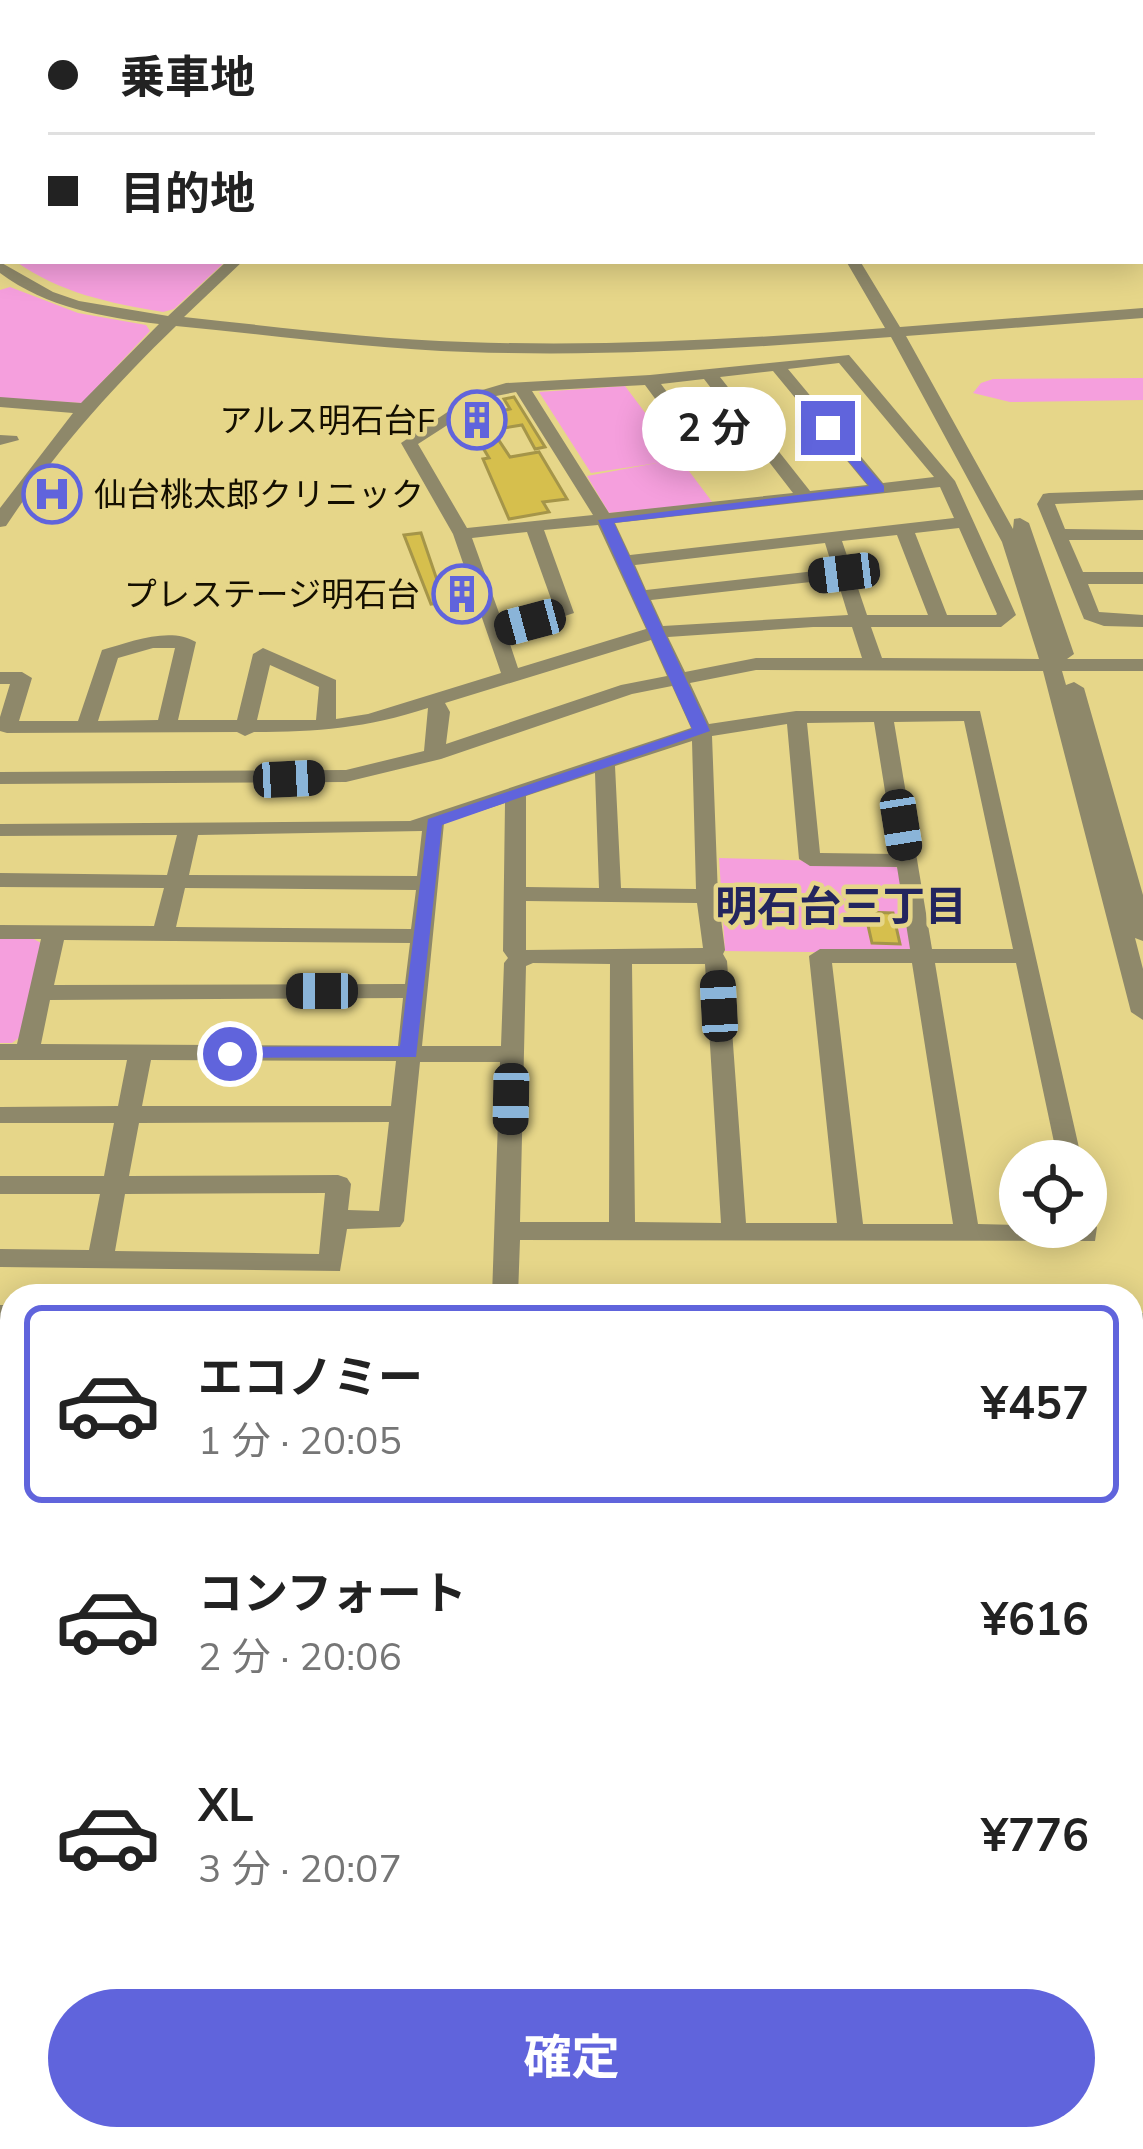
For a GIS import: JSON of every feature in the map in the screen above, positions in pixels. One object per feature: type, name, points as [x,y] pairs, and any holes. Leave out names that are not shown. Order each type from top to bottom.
[{"type":"street","points":[[0,522],[20,486],[89,409],[171,320],[233,264]]},
{"type":"street","points":[[855,264],[903,330]]},
{"type":"street","points":[[871,264],[1011,542],[1059,665],[1143,934]]},
{"type":"street","points":[[0,266],[31,287],[66,301],[171,320],[394,344],[510,349],[616,347],[1143,313]]},
{"type":"street","points":[[0,678],[22,678],[7,727],[245,730],[325,726],[370,720],[656,632],[862,620],[1001,621],[1007,615],[946,482],[843,358],[650,380],[521,387],[485,394],[409,443],[462,534],[511,675]]},
{"type":"street","points":[[777,366],[879,489]]},
{"type":"street","points":[[709,374],[805,497]]},
{"type":"street","points":[[650,380],[710,460],[770,452]]},
{"type":"street","points":[[521,387],[605,520],[702,731],[707,896],[716,961],[734,1232]]},
{"type":"street","points":[[0,402],[89,409]]},
{"type":"street","points":[[462,534],[946,482]]},
{"type":"street","points":[[1143,495],[1049,498],[1046,504],[1091,615],[1143,621]]},
{"type":"street","points":[[624,561],[966,521]]},
{"type":"street","points":[[496,632],[565,613],[534,527]]},
{"type":"street","points":[[904,529],[940,621]]},
{"type":"street","points":[[1058,534],[1143,535]]},
{"type":"street","points":[[832,537],[874,665]]},
{"type":"street","points":[[640,596],[844,573]]},
{"type":"street","points":[[1076,578],[1143,578]]},
{"type":"street","points":[[86,728],[109,654],[152,642],[186,643],[166,729]]},
{"type":"street","points":[[245,730],[263,654],[329,683],[325,726]]},
{"type":"street","points":[[0,778],[304,779],[369,771],[434,755],[677,677],[756,664],[1143,665]]},
{"type":"street","points":[[1059,665],[1143,1012]]},
{"type":"street","points":[[434,701],[440,712],[434,755]]},
{"type":"street","points":[[883,716],[967,1233]]},
{"type":"street","points":[[0,830],[354,830],[434,823],[702,731],[796,717],[973,716],[1065,1140]]},
{"type":"street","points":[[796,717],[810,859],[907,861]]},
{"type":"street","points":[[605,763],[610,895]]},
{"type":"street","points":[[516,795],[514,951],[520,957],[712,956]]},
{"type":"street","points":[[335,1219],[392,1221],[434,823]]},
{"type":"street","points":[[163,934],[189,830]]},
{"type":"street","points":[[0,880],[427,883]]},
{"type":"street","points":[[517,894],[707,896]]},
{"type":"street","points":[[0,932],[422,936]]},
{"type":"street","points":[[27,1052],[54,933]]},
{"type":"street","points":[[851,1232],[820,956],[1025,956]]},
{"type":"street","points":[[506,1284],[515,963],[520,957]]},
{"type":"street","points":[[621,957],[622,1230]]},
{"type":"street","points":[[40,993],[416,991]]},
{"type":"street","points":[[0,1052],[512,1054]]},
{"type":"street","points":[[100,1259],[140,1054]]},
{"type":"street","points":[[0,1115],[403,1114]]},
{"type":"street","points":[[0,1185],[338,1184],[331,1264],[0,1258]]},
{"type":"street","points":[[508,1231],[999,1233]]},
{"type":"shaded area","points":[[20,264],[223,264],[174,309],[163,312],[86,295]]},
{"type":"shaded area","points":[[10,287],[78,313],[146,325],[150,331],[82,403],[0,398],[0,290]]},
{"type":"shaded area","points":[[1143,378],[1143,400],[1010,402],[973,393],[981,383],[993,379]]},
{"type":"shaded area","points":[[625,386],[713,503],[609,513],[587,476],[657,463],[591,473],[539,392]]},
{"type":"shaded area","points":[[719,858],[888,863],[901,870],[913,947],[906,953],[725,951]]},
{"type":"shaded area","points":[[0,937],[30,937],[43,944],[24,1034],[12,1043],[0,1043]]},
{"type":"building","points":[[514,397],[545,447],[535,449],[522,425],[492,430],[510,457],[539,452],[567,499],[543,502],[549,512],[509,519],[483,459],[489,458],[466,419],[510,409],[504,399]]},
{"type":"building","points":[[421,533],[438,583],[464,581],[473,606],[457,608],[455,601],[431,604],[404,535]]},
{"type":"building","points":[[865,912],[893,913],[900,944],[872,943]]},
{"type":"place","name":"アルス明石台F","points":[[477,420]]},
{"type":"place","name":"仙台桃太郎クリニック","points":[[52,494]]},
{"type":"place","name":"プレステージ明石台","points":[[462,594]]},
{"type":"district","name":"明石台三丁目","points":[[841,906]]},
{"type":"route","points":[[230,1054],[409,1053],[434,823],[702,731],[605,520],[879,489],[828,428]]}]
